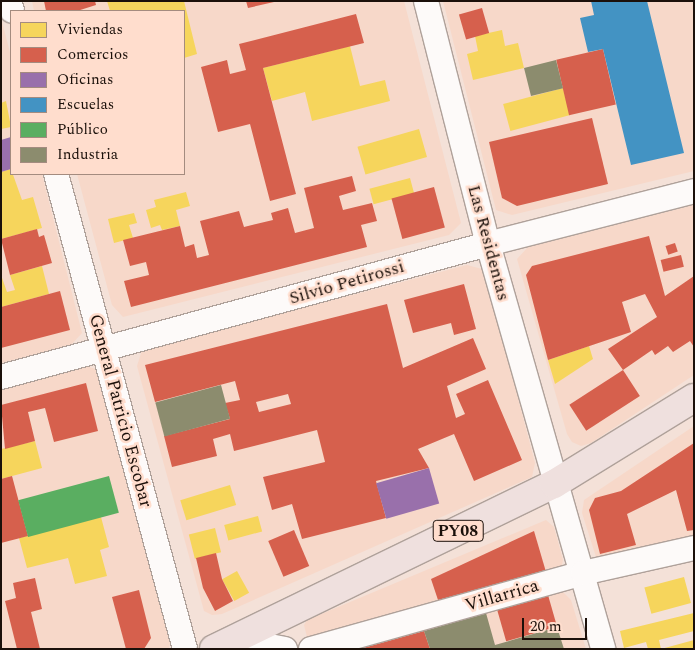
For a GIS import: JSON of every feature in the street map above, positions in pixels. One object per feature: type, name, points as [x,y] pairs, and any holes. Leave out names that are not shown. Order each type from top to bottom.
[{"type":"highway","name":"PY08","points":[[224,644],[554,484],[694,398]]},
{"type":"street","name":"Las Residentas","points":[[426,1],[488,244],[554,484],[582,573],[603,649]]},
{"type":"street","name":"General Patricio Escobar","points":[[56,175],[185,649]]},
{"type":"street","name":"Silvio Petirossi","points":[[1,377],[104,351],[488,244],[694,191]]},
{"type":"street","name":"Villarrica","points":[[311,649],[582,573],[694,548]]},
{"type":"street","points":[[224,644],[285,649]]},
{"type":"shaded area","points":[[32,1],[404,1],[461,223],[449,235],[123,317],[112,305],[77,175],[185,175],[185,10],[34,10]]},
{"type":"shaded area","points":[[443,1],[694,1],[694,171],[512,215],[496,210]]},
{"type":"shaded area","points":[[1,18],[10,52],[10,175],[42,175],[82,333],[71,345],[1,363]]},
{"type":"shaded area","points":[[694,205],[694,375],[591,443],[581,446],[572,442],[567,434],[517,259],[528,247]]},
{"type":"shaded area","points":[[467,265],[482,269],[486,276],[535,463],[532,477],[222,614],[212,615],[204,611],[137,366],[142,350]]},
{"type":"shaded area","points":[[85,366],[100,370],[171,637],[169,649],[1,649],[1,387]]},
{"type":"shaded area","points":[[694,426],[694,540],[603,561],[596,557],[582,513],[584,500]]},
{"type":"shaded area","points":[[546,520],[554,527],[563,560],[561,569],[309,640],[307,637],[304,625],[307,620]]},
{"type":"shaded area","points":[[560,589],[571,600],[586,649],[345,649]]},
{"type":"building: Viviendas","points":[[107,1],[184,1],[197,54],[185,58],[185,10],[110,10]]},
{"type":"building: Viviendas","points":[[502,30],[505,46],[518,43],[524,68],[473,80],[467,54],[478,51],[475,36]]},
{"type":"building: Viviendas","points":[[350,46],[360,86],[385,80],[390,101],[312,121],[305,92],[272,101],[263,68]]},
{"type":"building: Viviendas","points":[[563,88],[570,115],[510,131],[503,104]]},
{"type":"building: Viviendas","points":[[6,101],[10,127],[1,129],[1,103]]},
{"type":"building: Viviendas","points":[[419,129],[427,157],[365,175],[357,147]]},
{"type":"building: Viviendas","points":[[10,169],[10,175],[13,175],[22,200],[33,197],[42,228],[1,239],[1,172]]},
{"type":"building: Viviendas","points":[[410,178],[414,193],[374,204],[369,189]]},
{"type":"building: Viviendas","points":[[186,192],[190,206],[176,210],[180,226],[162,230],[160,225],[151,228],[146,210],[156,207],[154,200]]},
{"type":"building: Viviendas","points":[[134,213],[137,223],[129,225],[133,238],[114,243],[108,219]]},
{"type":"building: Viviendas","points":[[42,266],[49,294],[1,307],[1,275],[7,292],[15,290],[10,275]]},
{"type":"building: Viviendas","points":[[589,346],[593,359],[555,384],[548,360]]},
{"type":"building: Viviendas","points":[[35,441],[42,468],[1,479],[1,449]]},
{"type":"building: Viviendas","points":[[230,485],[236,505],[186,520],[180,500]]},
{"type":"building: Viviendas","points":[[258,516],[262,531],[228,541],[224,525]]},
{"type":"building: Viviendas","points":[[101,517],[109,547],[100,550],[107,576],[75,584],[68,558],[27,568],[19,538]]},
{"type":"building: Viviendas","points":[[215,528],[221,552],[195,559],[189,535]]},
{"type":"building: Viviendas","points":[[237,571],[249,593],[234,601],[222,579]]},
{"type":"building: Viviendas","points":[[684,577],[691,603],[651,614],[644,588]]},
{"type":"building: Viviendas","points":[[694,613],[694,631],[659,640],[661,649],[648,649],[646,642],[624,648],[620,631]]},
{"type":"building: Viviendas","points":[[694,640],[694,649],[661,649]]},
{"type":"building: Comercios","points":[[44,1],[95,1],[96,5],[80,10],[46,10]]},
{"type":"building: Comercios","points":[[246,1],[274,1],[274,2],[248,8]]},
{"type":"building: Comercios","points":[[482,8],[489,33],[466,40],[459,15]]},
{"type":"building: Comercios","points":[[356,14],[364,43],[263,68],[296,194],[270,201],[250,124],[218,132],[201,67],[227,60],[230,74],[246,70],[239,44]]},
{"type":"building: Comercios","points":[[603,49],[616,105],[569,115],[556,60]]},
{"type":"building: Comercios","points":[[592,118],[608,184],[517,206],[502,198],[489,142]]},
{"type":"building: Comercios","points":[[352,176],[356,191],[339,196],[343,210],[372,203],[377,221],[361,225],[367,247],[131,307],[124,281],[149,275],[146,262],[130,266],[123,240],[180,226],[185,247],[194,244],[197,258],[209,255],[200,221],[239,211],[244,227],[273,220],[271,213],[288,208],[295,233],[314,228],[304,188]]},
{"type":"building: Comercios","points":[[434,187],[445,228],[402,239],[391,198]]},
{"type":"building: Comercios","points":[[37,229],[39,237],[44,235],[52,263],[10,275],[1,239]]},
{"type":"building: Comercios","points":[[649,236],[665,296],[694,276],[694,347],[690,341],[673,352],[668,346],[655,355],[652,350],[623,370],[608,349],[657,317],[645,294],[622,302],[631,332],[548,360],[526,275],[532,266]]},
{"type":"building: Comercios","points":[[675,243],[678,252],[668,255],[665,246]]},
{"type":"building: Comercios","points":[[681,255],[684,267],[664,272],[661,260]]},
{"type":"building: Comercios","points":[[464,284],[476,329],[454,335],[451,323],[413,333],[404,300]]},
{"type":"building: Comercios","points":[[60,291],[70,330],[1,348],[1,307]]},
{"type":"building: Comercios","points":[[387,304],[403,368],[473,338],[486,369],[447,386],[456,418],[465,414],[456,394],[488,380],[522,460],[474,481],[454,434],[418,449],[429,468],[376,481],[386,518],[302,539],[292,504],[272,510],[263,477],[325,462],[317,430],[234,451],[230,434],[213,439],[217,456],[172,467],[164,436],[230,419],[225,403],[240,400],[235,381],[155,402],[145,365]],"holes":[[[288,394],[291,404],[259,412],[256,402]]]},
{"type":"building: Comercios","points":[[623,370],[640,396],[586,431],[569,405]]},
{"type":"building: Comercios","points":[[86,383],[98,431],[54,442],[45,408],[28,412],[35,441],[5,449],[1,405]]},
{"type":"building: Comercios","points":[[694,443],[694,530],[687,531],[676,490],[627,514],[636,545],[600,554],[589,510],[595,498],[621,491]]},
{"type":"building: Comercios","points":[[12,476],[28,536],[1,543],[1,479]]},
{"type":"building: Comercios","points":[[294,530],[309,566],[283,577],[268,541]]},
{"type":"building: Comercios","points":[[534,531],[546,572],[438,600],[431,579]]},
{"type":"building: Comercios","points":[[216,553],[222,579],[233,601],[215,611],[203,588],[196,558]]},
{"type":"building: Comercios","points":[[35,578],[42,609],[31,612],[40,649],[17,649],[5,601],[16,598],[13,583]]},
{"type":"building: Comercios","points":[[139,590],[151,638],[144,649],[126,649],[112,597]]},
{"type":"building: Comercios","points":[[548,595],[557,627],[506,641],[497,610]]},
{"type":"building: Comercios","points":[[424,631],[430,649],[363,649],[363,648]]},
{"type":"building: Oficinas","points":[[10,137],[10,169],[1,172],[1,140]]},
{"type":"building: Oficinas","points":[[429,468],[439,504],[386,519],[376,483]]},
{"type":"building: Escuelas","points":[[591,1],[647,1],[684,153],[631,165],[603,49],[588,52],[580,18],[594,15]]},
{"type":"building: Público","points":[[109,476],[119,513],[28,537],[18,500]]},
{"type":"building: Industria","points":[[556,60],[563,88],[531,96],[524,68]]},
{"type":"building: Industria","points":[[221,385],[230,419],[164,436],[155,403]]},
{"type":"building: Industria","points":[[486,613],[495,645],[557,627],[564,649],[430,649],[424,631]]}]
